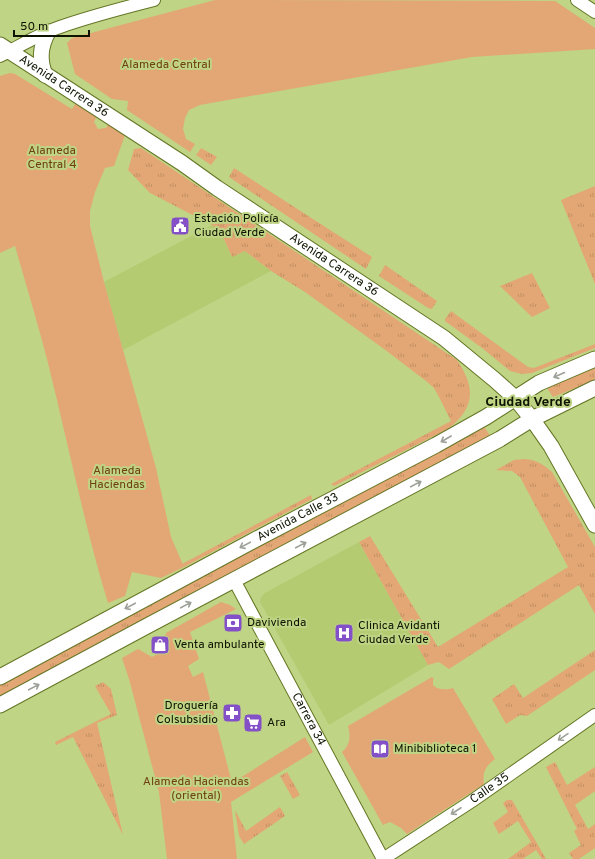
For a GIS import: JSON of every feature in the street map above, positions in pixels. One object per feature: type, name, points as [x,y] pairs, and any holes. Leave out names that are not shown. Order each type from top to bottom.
[{"type":"main road","points":[[45,75],[40,57],[44,39],[48,32]]},
{"type":"main road","name":"Avenida Carrera 36","points":[[3,51],[45,75],[182,163],[230,197],[444,338],[515,398],[532,419],[558,458],[595,525]]},
{"type":"main road","name":"Avenida Calle 33","points":[[0,677],[242,546],[436,445],[486,417],[539,383],[595,359]]},
{"type":"main road","points":[[0,705],[500,439],[532,419],[595,388]]},
{"type":"street","points":[[3,51],[76,21],[124,4],[154,0]]},
{"type":"street","points":[[578,0],[595,12]]},
{"type":"street","name":"Carrera 34","points":[[234,580],[383,859]]},
{"type":"street","name":"Calle 35","points":[[383,859],[472,800],[595,714]]},
{"type":"shaded area","points":[[212,225],[222,235],[232,257],[245,251],[271,271],[123,350],[104,282]]},
{"type":"shaded area","name":"Clinica Avidanti Ciudad Verde","points":[[359,542],[428,665],[329,725],[260,602],[261,597],[265,593]]},
{"type":"green space","name":"Alameda Central","points":[[215,0],[555,1],[595,28],[595,49],[472,57],[200,105],[189,110],[185,118],[183,129],[186,139],[195,144],[190,152],[127,110],[128,101],[112,99],[75,74],[67,43],[72,38]]},
{"type":"green space","name":"Alameda Haciendas","points":[[10,73],[15,74],[72,109],[76,103],[97,116],[94,122],[98,129],[106,128],[109,123],[125,135],[114,166],[105,168],[95,192],[90,211],[90,226],[104,282],[156,468],[171,537],[184,567],[161,578],[132,572],[125,596],[108,603],[84,513],[48,363],[15,246],[0,253],[0,76]]},
{"type":"green space","points":[[141,148],[457,360],[467,380],[470,389],[470,397],[468,405],[457,421],[448,429],[334,486],[331,484],[451,421],[434,388],[384,349],[305,292],[271,271],[245,251],[232,257],[222,236],[212,225],[150,193],[128,170],[134,149]]},
{"type":"green space","points":[[201,148],[217,157],[211,165],[196,155]]},
{"type":"green space","points":[[234,168],[372,257],[366,269],[229,177]]},
{"type":"green space","points":[[595,186],[595,284],[561,200]]},
{"type":"green space","points":[[385,265],[437,301],[432,309],[428,308],[379,276]]},
{"type":"green space","points":[[532,273],[550,308],[532,317],[500,286]]},
{"type":"green space","points":[[451,311],[528,367],[534,368],[595,344],[595,348],[532,373],[522,374],[510,371],[445,321]]},
{"type":"green space","points":[[595,368],[595,380],[553,397],[547,388]]},
{"type":"green space","points":[[483,425],[491,437],[0,698],[0,684]]},
{"type":"green space","points":[[514,460],[533,460],[540,463],[552,472],[595,547],[595,614],[579,585],[449,669],[439,662],[428,665],[359,542],[370,536],[438,647],[568,567],[520,477],[512,471],[496,470]]},
{"type":"green space","points":[[311,495],[312,499],[184,567],[182,564]]},
{"type":"green space","name":"Alameda Haciendas (oriental)","points":[[221,602],[236,609],[190,632],[199,659],[188,666],[193,677],[203,672],[232,783],[305,737],[313,752],[231,802],[237,859],[167,859],[159,792],[122,658],[138,649],[152,657],[161,652],[166,633]]},
{"type":"green space","points":[[595,650],[595,670],[527,716],[520,715],[506,724],[492,699],[514,684],[523,698]]},
{"type":"green space","points":[[432,677],[434,679],[433,685],[435,687],[440,689],[453,688],[495,759],[485,770],[484,784],[407,834],[401,828],[390,822],[383,825],[342,752],[347,746],[349,740],[348,726]]},
{"type":"green space","points":[[103,682],[111,689],[117,715],[97,723],[123,835],[73,737],[56,745],[55,742],[111,714],[95,686]]},
{"type":"green space","points":[[555,762],[567,785],[595,767],[595,791],[575,805],[588,829],[595,824],[595,848],[579,859],[573,859],[569,853],[581,845],[574,831],[577,829],[546,767]]},
{"type":"green space","points":[[287,772],[300,795],[293,799],[280,776]]},
{"type":"green space","points":[[507,800],[512,800],[546,859],[542,859],[536,850],[523,859],[508,859],[531,842],[518,821],[499,834],[493,823],[508,812],[503,803]]},
{"type":"green space","points":[[280,807],[285,816],[244,844],[239,836],[235,810],[246,831]]},
{"type":"place","name":"Estación Policía Ciudad Verde","points":[[180,226]]},
{"type":"place","name":"Davivienda","points":[[233,623]]},
{"type":"place","name":"Clinica Avidanti Ciudad Verde","points":[[344,633]]},
{"type":"place","name":"Venta ambulante","points":[[160,645]]},
{"type":"place","name":"Droguería Colsubsidio","points":[[232,713]]},
{"type":"place","name":"Ara","points":[[253,723]]},
{"type":"place","name":"Minibiblioteca 1","points":[[380,749]]},
{"type":"district","name":"Ciudad Verde","points":[[528,402]]},
{"type":"park label","name":"Alameda Central 4","points":[[52,158]]}]
